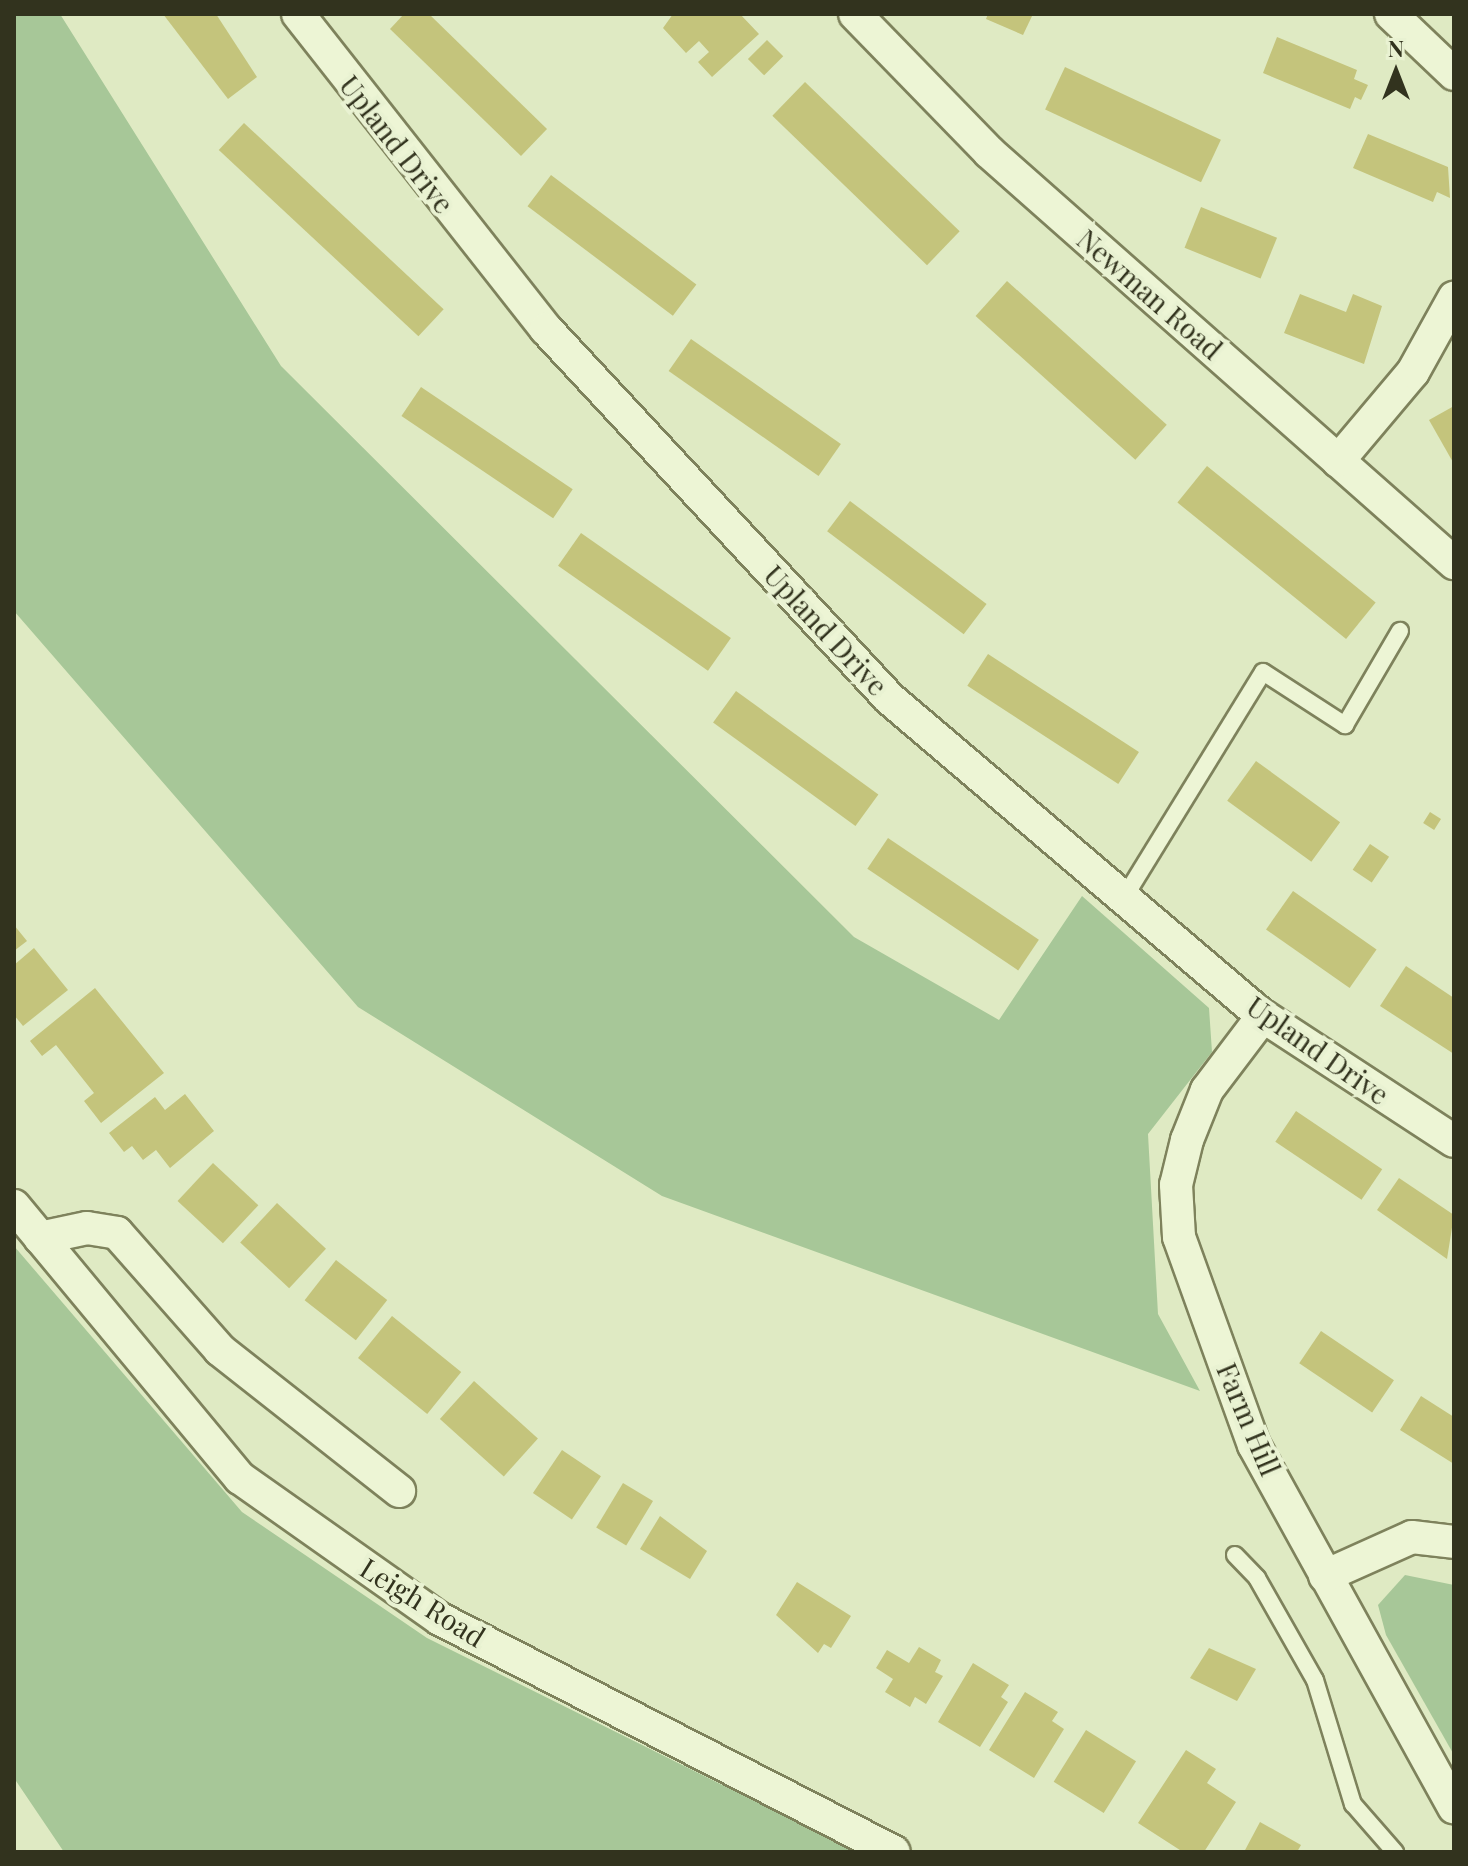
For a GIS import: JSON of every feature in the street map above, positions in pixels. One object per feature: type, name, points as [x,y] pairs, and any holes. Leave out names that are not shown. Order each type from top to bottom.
[{"type":"street","name":"Upland Drive","points":[[298,14],[546,329],[890,699],[1263,1016],[1454,1141]]},
{"type":"street","name":"Newman Road","points":[[855,14],[989,152],[1454,563]]},
{"type":"street","points":[[1391,14],[1454,74]]},
{"type":"street","points":[[1338,461],[1413,372],[1454,298]]},
{"type":"street","name":"Farm Hill","points":[[1263,1016],[1207,1090],[1187,1140],[1176,1185],[1179,1237],[1254,1445],[1454,1808]]},
{"type":"street","name":"Leigh Road","points":[[14,1206],[240,1478],[440,1619],[894,1852]]},
{"type":"street","points":[[40,1238],[87,1228],[117,1233],[220,1350],[399,1491]]},
{"type":"street","points":[[1325,1576],[1412,1537],[1454,1542]]},
{"type":"lane","points":[[1124,898],[1263,672],[1345,725],[1400,631]]},
{"type":"lane","points":[[1235,1555],[1257,1578],[1315,1680],[1353,1804],[1395,1852]]},
{"type":"green space","points":[[14,14],[60,14],[281,366],[854,937],[999,1020],[1082,896],[1209,1008],[1212,1052],[1148,1134],[1158,1314],[1200,1391],[662,1196],[358,1007],[14,611]]},
{"type":"green space","points":[[14,1246],[242,1512],[427,1638],[857,1852],[64,1852],[14,1778]]},
{"type":"green space","points":[[1405,1575],[1454,1585],[1454,1755],[1386,1635],[1378,1605]]},
{"type":"building","points":[[163,14],[216,14],[257,77],[228,99]]},
{"type":"building","points":[[404,14],[429,14],[547,129],[521,156],[390,29]]},
{"type":"building","points":[[673,14],[740,14],[759,34],[712,77],[698,62],[709,52],[699,41],[686,53],[663,28]]},
{"type":"building","points":[[988,14],[1033,14],[1023,35],[986,19]]},
{"type":"building","points":[[1277,37],[1357,70],[1354,79],[1368,85],[1361,100],[1355,97],[1350,109],[1263,73]]},
{"type":"building","points":[[767,40],[783,56],[764,75],[748,59]]},
{"type":"building","points":[[1065,67],[1221,140],[1201,182],[1045,110]]},
{"type":"building","points":[[805,82],[960,231],[927,265],[772,116]]},
{"type":"building","points":[[244,123],[444,309],[418,336],[219,150]]},
{"type":"building","points":[[1368,134],[1448,167],[1450,198],[1437,192],[1433,202],[1353,168]]},
{"type":"building","points":[[551,175],[696,285],[673,316],[528,206]]},
{"type":"building","points":[[1201,207],[1277,238],[1261,279],[1185,248]]},
{"type":"building","points":[[1007,281],[1167,425],[1135,460],[976,316]]},
{"type":"building","points":[[1300,294],[1346,312],[1353,294],[1382,306],[1364,364],[1284,333]]},
{"type":"building","points":[[691,339],[841,444],[819,476],[669,371]]},
{"type":"building","points":[[421,387],[573,489],[553,518],[401,416]]},
{"type":"building","points":[[1454,406],[1454,464],[1429,420]]},
{"type":"building","points":[[1207,466],[1376,603],[1346,639],[1177,503]]},
{"type":"building","points":[[850,501],[987,604],[964,634],[827,531]]},
{"type":"building","points":[[581,533],[731,638],[708,671],[558,566]]},
{"type":"building","points":[[988,654],[1139,752],[1118,784],[967,686]]},
{"type":"building","points":[[736,691],[878,794],[855,826],[713,723]]},
{"type":"building","points":[[1256,761],[1340,822],[1311,862],[1227,801]]},
{"type":"building","points":[[1430,812],[1441,819],[1434,830],[1423,823]]},
{"type":"building","points":[[888,838],[1039,940],[1018,970],[867,869]]},
{"type":"building","points":[[1370,844],[1389,857],[1372,883],[1353,870]]},
{"type":"building","points":[[1293,891],[1377,950],[1350,988],[1266,930]]},
{"type":"building","points":[[14,925],[27,941],[14,951]]},
{"type":"building","points":[[34,948],[68,990],[23,1026],[14,1015],[14,965]]},
{"type":"building","points":[[1406,966],[1454,998],[1454,1054],[1380,1006]]},
{"type":"building","points":[[95,988],[164,1073],[101,1123],[84,1101],[94,1093],[56,1045],[42,1056],[30,1041]]},
{"type":"building","points":[[185,1094],[214,1131],[170,1168],[156,1150],[143,1160],[132,1146],[124,1152],[109,1133],[155,1097],[165,1110]]},
{"type":"building","points":[[1296,1111],[1382,1169],[1362,1200],[1275,1142]]},
{"type":"building","points":[[213,1163],[258,1205],[223,1243],[178,1201]]},
{"type":"building","points":[[1399,1178],[1454,1215],[1447,1259],[1377,1210]]},
{"type":"building","points":[[277,1203],[326,1249],[289,1288],[240,1242]]},
{"type":"building","points":[[336,1260],[387,1300],[356,1340],[305,1300]]},
{"type":"building","points":[[392,1316],[461,1372],[427,1414],[358,1358]]},
{"type":"building","points":[[1321,1331],[1394,1380],[1372,1413],[1299,1363]]},
{"type":"building","points":[[474,1381],[538,1439],[504,1476],[440,1419]]},
{"type":"building","points":[[1421,1396],[1454,1417],[1454,1464],[1400,1430]]},
{"type":"building","points":[[562,1450],[601,1476],[572,1519],[533,1493]]},
{"type":"building","points":[[623,1483],[653,1501],[626,1546],[596,1528]]},
{"type":"building","points":[[660,1516],[707,1551],[690,1579],[640,1549]]},
{"type":"building","points":[[797,1582],[851,1616],[831,1648],[824,1644],[818,1653],[776,1615]]},
{"type":"building","points":[[919,1647],[941,1660],[935,1672],[943,1676],[926,1704],[915,1697],[910,1707],[885,1692],[893,1679],[876,1668],[887,1650],[909,1663]]},
{"type":"building","points":[[1209,1648],[1256,1669],[1237,1701],[1190,1678]]},
{"type":"building","points":[[973,1663],[1009,1685],[1001,1697],[1008,1702],[980,1747],[938,1722]]},
{"type":"building","points":[[1025,1692],[1058,1712],[1052,1721],[1064,1729],[1034,1778],[989,1750]]},
{"type":"building","points":[[1086,1730],[1136,1761],[1104,1813],[1054,1782]]},
{"type":"building","points":[[1186,1750],[1216,1769],[1207,1783],[1236,1802],[1204,1852],[1183,1852],[1138,1823]]},
{"type":"building","points":[[1260,1822],[1301,1845],[1297,1852],[1244,1852]]}]
